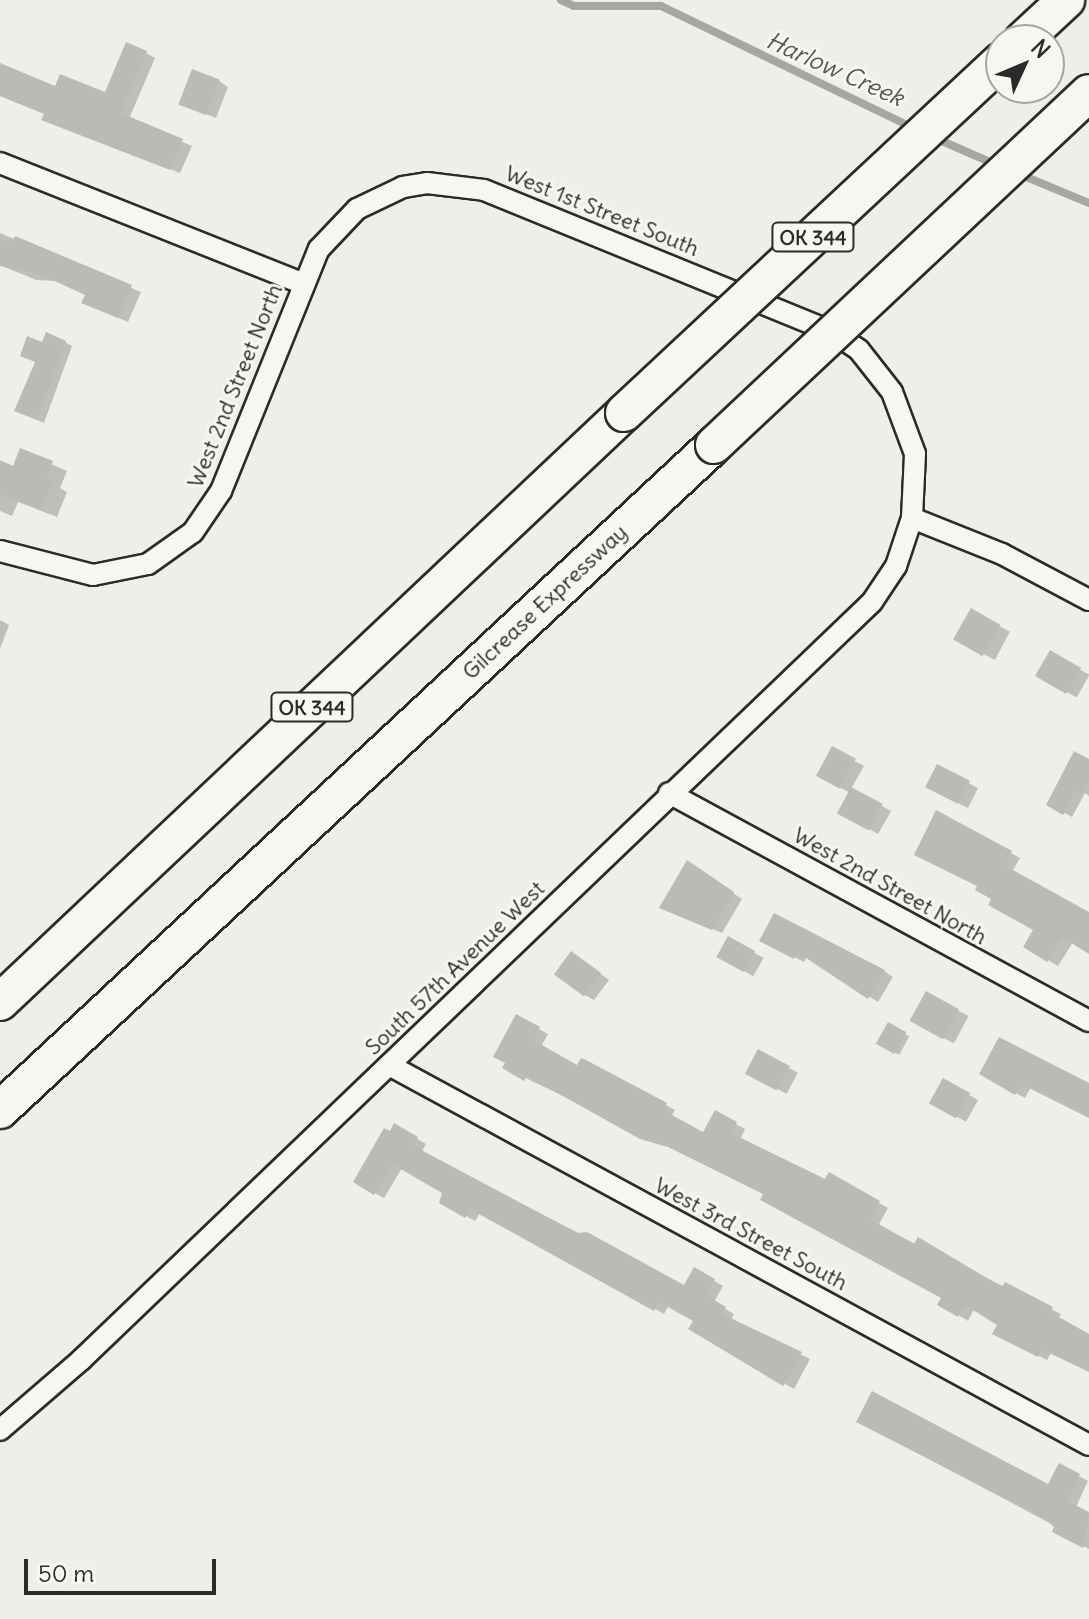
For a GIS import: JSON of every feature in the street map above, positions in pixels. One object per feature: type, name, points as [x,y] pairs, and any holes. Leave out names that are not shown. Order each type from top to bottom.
[{"type":"highway","points":[[1040,24],[1066,0]]},
{"type":"highway","name":"OK 344","points":[[0,1002],[985,76]]},
{"type":"highway","name":"Gilcrease Expressway","points":[[0,1110],[1089,93]]},
{"type":"street","points":[[0,163],[302,283]]},
{"type":"street","name":"West 1st Street South","points":[[302,283],[338,227],[380,196],[427,183],[484,190],[789,311],[859,350],[892,392],[907,423],[915,454],[912,518]]},
{"type":"street","name":"West 2nd Street North","points":[[0,551],[93,575],[148,564],[193,532],[221,491],[302,283]]},
{"type":"street","points":[[912,518],[1002,554],[1089,600]]},
{"type":"street","name":"South 57th Avenue West","points":[[0,1430],[81,1360],[669,793],[872,602],[896,566],[912,518]]},
{"type":"street","name":"West 2nd Street North","points":[[669,793],[1089,1021]]},
{"type":"street","name":"West 3rd Street South","points":[[389,1065],[1089,1445]]},
{"type":"building","points":[[126,42],[147,51],[121,113],[183,139],[170,170],[41,120],[44,114],[0,96],[0,63],[55,86],[60,74],[105,92]]},
{"type":"building","points":[[192,69],[220,80],[206,115],[178,104]]},
{"type":"building","points":[[15,236],[132,285],[118,318],[81,303],[85,295],[44,276],[0,266],[0,238],[12,243]]},
{"type":"building","points":[[46,332],[66,341],[37,420],[14,411],[35,362],[20,356],[27,336],[42,342]]},
{"type":"building","points":[[20,448],[53,461],[46,479],[53,482],[42,510],[0,494],[0,460],[13,466]]},
{"type":"building","points":[[971,608],[1000,625],[982,656],[953,639]]},
{"type":"building","points":[[1050,650],[1081,668],[1066,694],[1035,676]]},
{"type":"building","points":[[832,746],[856,759],[840,789],[816,776]]},
{"type":"building","points":[[1074,751],[1089,759],[1089,781],[1082,794],[1076,791],[1063,815],[1046,805]]},
{"type":"building","points":[[937,764],[970,781],[958,804],[925,787]]},
{"type":"building","points":[[851,787],[883,804],[869,830],[837,813]]},
{"type":"building","points":[[936,810],[1012,851],[1004,865],[1089,912],[1089,954],[1062,937],[1047,962],[1023,947],[1033,930],[988,905],[991,899],[975,890],[977,886],[914,855]]},
{"type":"building","points":[[687,860],[734,892],[712,930],[659,908]]},
{"type":"building","points":[[774,913],[885,970],[868,999],[797,952],[794,959],[759,941]]},
{"type":"building","points":[[728,936],[755,951],[743,972],[716,957]]},
{"type":"building","points":[[571,951],[601,973],[584,996],[554,974]]},
{"type":"building","points":[[926,991],[959,1009],[943,1039],[910,1021]]},
{"type":"building","points":[[516,1014],[540,1027],[533,1040],[577,1065],[581,1058],[586,1060],[667,1103],[663,1110],[703,1132],[715,1110],[737,1122],[731,1133],[825,1179],[829,1172],[880,1201],[870,1219],[914,1244],[918,1237],[1002,1287],[1005,1282],[1053,1307],[1050,1312],[1089,1334],[1089,1372],[1041,1349],[1038,1357],[992,1334],[997,1325],[965,1305],[958,1317],[937,1305],[941,1298],[760,1200],[763,1194],[668,1147],[640,1139],[527,1076],[524,1081],[502,1068],[505,1063],[493,1057]]},
{"type":"building","points":[[888,1022],[906,1032],[894,1054],[876,1044]]},
{"type":"building","points":[[999,1037],[1089,1083],[1089,1118],[1021,1084],[1015,1095],[979,1074]]},
{"type":"building","points":[[758,1049],[790,1066],[777,1091],[745,1074]]},
{"type":"building","points":[[943,1078],[970,1093],[956,1118],[929,1103]]},
{"type":"building","points":[[394,1123],[418,1137],[414,1145],[425,1152],[577,1233],[587,1232],[684,1285],[694,1267],[715,1279],[706,1295],[726,1307],[722,1314],[802,1352],[783,1386],[688,1329],[693,1321],[659,1302],[654,1311],[470,1209],[465,1218],[439,1203],[442,1193],[392,1164],[374,1195],[353,1182],[384,1128],[390,1131]]},
{"type":"building","points":[[872,1391],[1048,1484],[1059,1463],[1080,1474],[1067,1501],[1089,1512],[1083,1548],[1052,1532],[1054,1527],[1044,1518],[856,1422]]},
{"type":"waterway","points":[[561,0],[574,6],[661,6],[915,129]]},
{"type":"waterway","name":"Harlow Creek","points":[[935,138],[999,166]]},
{"type":"waterway","name":"Harlow Creek","points":[[1019,174],[1089,203]]}]
